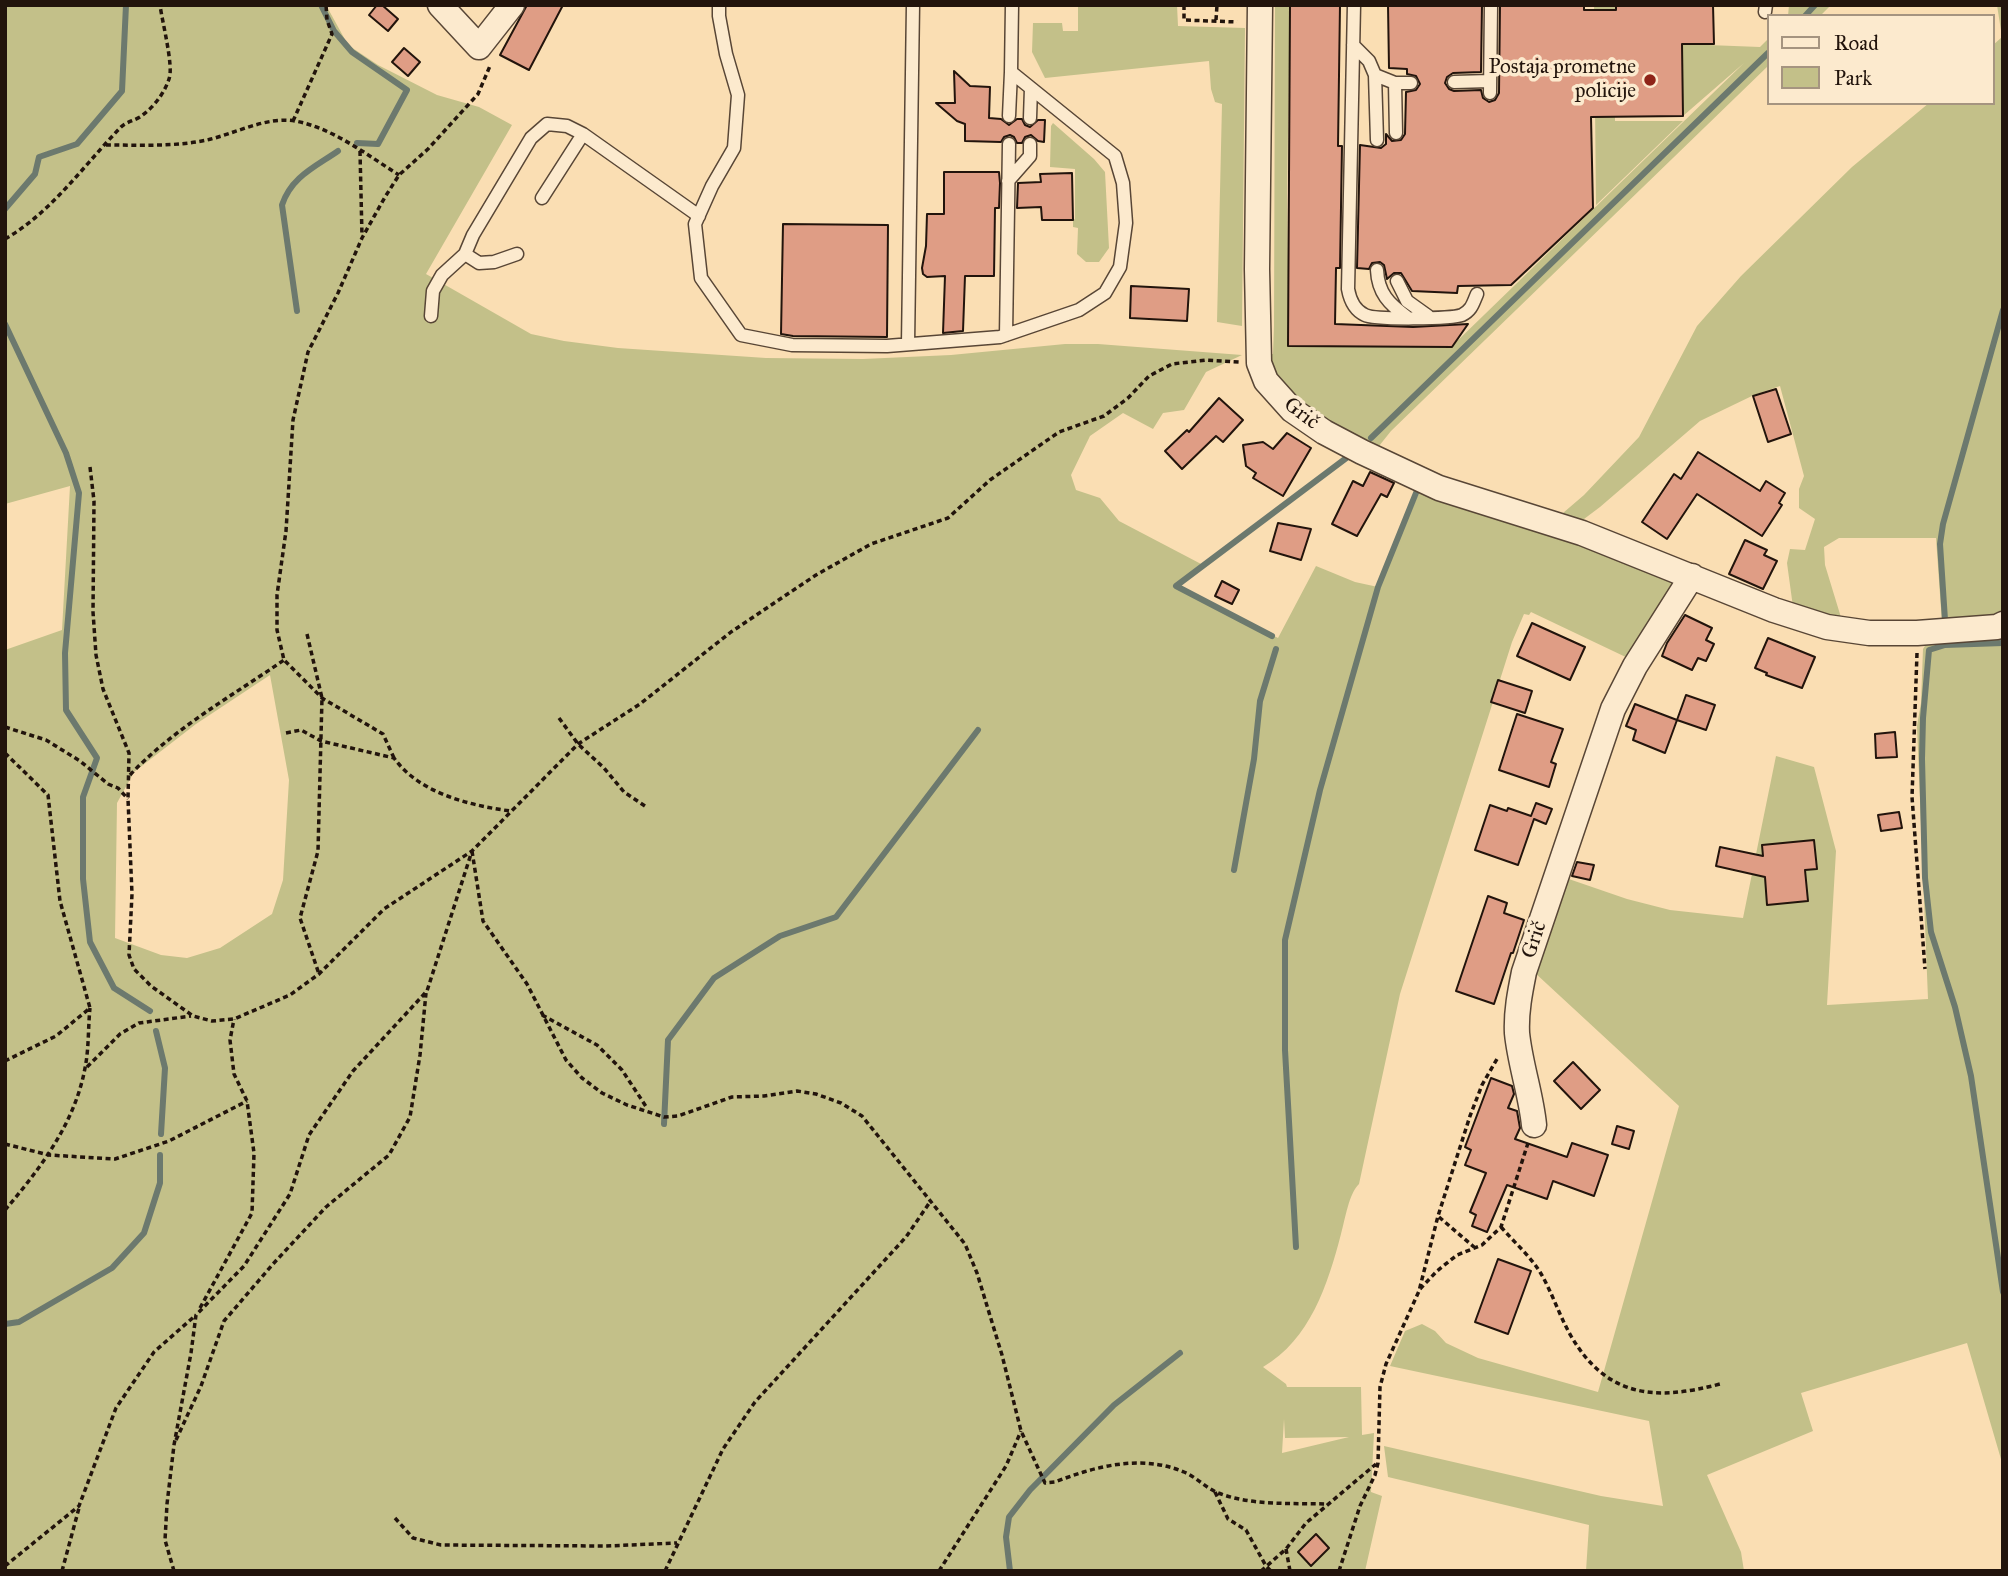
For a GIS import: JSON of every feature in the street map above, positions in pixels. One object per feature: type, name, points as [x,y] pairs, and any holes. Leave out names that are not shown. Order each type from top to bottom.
[{"type":"street","points":[[439,5],[486,54],[512,5]]},
{"type":"street","name":"Grič","points":[[1260,5],[1256,269],[1259,363],[1266,381],[1292,410],[1324,432],[1439,488],[1581,533],[1774,610],[1827,627],[1869,634],[1917,633],[1997,627],[2003,624]]},
{"type":"street","name":"Grič","points":[[1534,1125],[1518,1035],[1518,1007],[1524,972],[1613,709],[1635,666],[1692,576]]},
{"type":"lane","points":[[719,5],[726,54],[738,95],[734,148],[712,186],[695,224],[701,278],[741,335],[792,345],[908,344],[1006,335],[1079,310],[1105,293],[1120,267],[1126,223],[1123,183],[1115,156],[1011,72]]},
{"type":"lane","points":[[908,344],[913,5]]},
{"type":"lane","points":[[1009,116],[1012,5]]},
{"type":"lane","points":[[1354,5],[1348,289],[1350,300],[1363,315],[1374,318],[1435,318],[1460,316],[1471,309],[1477,294]]},
{"type":"lane","points":[[1454,82],[1490,87],[1491,5]]},
{"type":"lane","points":[[1353,45],[1369,61],[1376,75],[1377,140]]},
{"type":"lane","points":[[1376,75],[1395,83],[1411,83]]},
{"type":"lane","points":[[1395,83],[1396,133]]},
{"type":"lane","points":[[1030,118],[1031,88]]},
{"type":"lane","points":[[431,316],[433,291],[442,275],[466,254],[473,235],[531,138],[547,124],[567,126],[583,134],[699,216]]},
{"type":"lane","points":[[542,198],[583,134]]},
{"type":"lane","points":[[1008,181],[1030,156],[1030,144]]},
{"type":"lane","points":[[1006,335],[1009,145]]},
{"type":"lane","points":[[466,254],[479,263],[494,262],[517,254]]},
{"type":"lane","points":[[1377,270],[1377,281],[1385,298],[1407,317]]},
{"type":"lane","points":[[1397,281],[1406,301],[1422,313],[1435,318]]},
{"type":"path","points":[[5,239],[61,193],[124,124],[140,117],[158,100],[170,77],[169,51],[163,32],[160,5]]},
{"type":"path","points":[[293,121],[332,34],[326,5]]},
{"type":"path","points":[[1184,5],[1184,20],[1216,20],[1217,5]]},
{"type":"path","points":[[486,54],[478,94],[428,149],[399,175],[362,238],[308,352],[293,420],[286,531],[277,594],[278,630],[284,660],[322,698],[383,734],[403,771],[424,787],[485,807],[510,811]]},
{"type":"path","points":[[106,145],[164,145],[205,140],[269,123],[293,121],[327,132],[399,175]]},
{"type":"path","points":[[360,151],[362,238]]},
{"type":"path","points":[[90,467],[94,501],[92,557],[96,655],[103,689],[129,753],[132,894],[129,956],[134,968],[151,986],[193,1016],[212,1021],[234,1019],[290,995],[320,974],[384,909],[472,851],[578,744],[640,704],[731,632],[816,575],[872,544],[948,518],[990,480],[1059,432],[1104,416],[1128,398],[1149,376],[1172,364],[1206,360],[1259,363]]},
{"type":"path","points":[[1917,633],[1912,797],[1924,969]]},
{"type":"path","points":[[307,634],[322,698],[321,741],[318,851],[300,918],[320,974]]},
{"type":"path","points":[[130,775],[145,759],[199,718],[284,660]]},
{"type":"path","points":[[559,718],[578,744],[604,768],[624,792],[645,806]]},
{"type":"path","points":[[5,727],[46,740],[80,761],[108,784],[118,788],[128,799]]},
{"type":"path","points":[[286,733],[301,730],[321,741],[394,758]]},
{"type":"path","points":[[5,753],[48,795],[60,901],[90,1007],[85,1068],[70,1116],[49,1155],[5,1210]]},
{"type":"path","points":[[174,1445],[201,1386],[225,1321],[326,1207],[389,1155],[410,1117],[427,991],[472,851]]},
{"type":"path","points":[[472,851],[483,921],[527,984],[566,1060],[582,1078],[602,1093],[661,1117],[678,1116],[732,1097],[797,1091],[816,1094],[841,1103],[862,1116],[965,1244],[977,1273],[1002,1355],[1021,1431],[1045,1483],[1114,1464],[1162,1464],[1192,1476],[1215,1492],[1251,1501],[1327,1504]]},
{"type":"path","points":[[62,1571],[79,1506],[116,1408],[153,1352],[196,1315],[244,1266],[290,1194],[309,1135],[353,1071],[427,991]]},
{"type":"path","points":[[5,1061],[56,1036],[90,1007]]},
{"type":"path","points":[[541,1015],[597,1045],[622,1070],[648,1110]]},
{"type":"path","points":[[85,1068],[120,1034],[139,1023],[193,1016]]},
{"type":"path","points":[[174,1571],[165,1540],[174,1445],[196,1315],[252,1213],[254,1153],[247,1101],[234,1073],[230,1040],[234,1019]]},
{"type":"path","points":[[1339,1571],[1360,1506],[1375,1475],[1378,1462],[1380,1387],[1386,1364],[1419,1291],[1438,1216],[1482,1084],[1503,1051],[1518,1035]]},
{"type":"path","points":[[5,1144],[49,1155],[115,1159],[169,1141],[247,1101]]},
{"type":"path","points":[[1419,1291],[1437,1271],[1457,1255],[1482,1245],[1501,1227],[1534,1125]]},
{"type":"path","points":[[665,1571],[723,1449],[755,1402],[906,1237],[930,1202]]},
{"type":"path","points":[[1438,1216],[1474,1247]]},
{"type":"path","points":[[1501,1227],[1538,1270],[1570,1335],[1597,1370],[1616,1383],[1661,1394],[1690,1392],[1720,1384]]},
{"type":"path","points":[[939,1571],[1006,1466],[1021,1431]]},
{"type":"path","points":[[1261,1571],[1286,1549],[1306,1523],[1378,1462]]},
{"type":"path","points":[[1215,1492],[1228,1519],[1246,1530],[1271,1571]]},
{"type":"path","points":[[5,1566],[79,1506]]},
{"type":"path","points":[[395,1518],[413,1538],[441,1545],[606,1546],[677,1543]]},
{"type":"path","points":[[1286,1549],[1290,1571]]},
{"type":"green space","points":[[5,5],[326,5],[348,45],[378,65],[437,95],[479,107],[512,125],[426,274],[531,334],[618,348],[766,358],[863,359],[951,355],[1065,344],[1242,355],[1206,372],[1184,410],[1163,413],[1153,429],[1123,413],[1090,436],[1071,475],[1076,490],[1100,498],[1119,521],[1203,565],[1181,586],[1278,638],[1316,566],[1355,582],[1378,587],[1422,486],[1676,579],[1632,660],[1531,612],[1529,615],[1524,614],[1512,642],[1400,994],[1359,1184],[1350,1200],[1330,1272],[1305,1326],[1279,1356],[1263,1367],[1287,1387],[1361,1387],[1362,1435],[1374,1433],[1371,1492],[1382,1496],[1365,1571],[5,1571],[5,650],[62,630],[70,486],[5,504]],"holes":[[[270,675],[289,780],[283,880],[272,914],[220,948],[187,958],[161,955],[115,938],[117,803],[134,772],[196,724]],[[1284,1419],[1285,1438],[1349,1437],[1282,1453]]]},
{"type":"green space","points":[[1078,5],[1177,5],[1178,26],[1245,28],[1242,326],[1217,322],[1222,104],[1215,102],[1211,89],[1209,61],[1045,78],[1032,52],[1033,23],[1062,23],[1063,31],[1078,31]]},
{"type":"green space","points":[[1275,5],[1290,5],[1287,193],[1289,346],[1452,346],[1744,63],[1683,116],[1682,44],[1760,47],[1766,41],[1766,68],[1391,431],[1375,451],[1322,425],[1277,385],[1267,354],[1273,354]]},
{"type":"green space","points":[[1594,5],[1615,5],[1615,121],[1683,121],[1596,205]]},
{"type":"green space","points":[[1789,5],[1831,5],[1822,14],[1788,14]]},
{"type":"green space","points":[[1997,5],[2003,5],[2003,617],[1942,623],[1936,538],[1839,538],[1824,547],[1825,565],[1843,624],[1793,607],[1787,563],[1790,549],[1805,550],[1815,519],[1799,508],[1799,489],[1804,476],[1780,386],[1754,395],[1700,421],[1576,525],[1556,519],[1584,495],[1639,437],[1697,326],[1741,276],[1852,167],[1927,105],[1994,105],[1994,44],[2002,37]]},
{"type":"green space","points":[[1053,123],[1105,172],[1109,248],[1099,262],[1086,262],[1077,254],[1078,228],[1073,227],[1075,169],[1050,167]]},
{"type":"green space","points":[[2003,633],[2003,1466],[1967,1343],[1801,1393],[1813,1431],[1707,1475],[1741,1552],[1744,1571],[1586,1571],[1589,1525],[1388,1477],[1384,1446],[1601,1496],[1663,1506],[1649,1421],[1390,1366],[1405,1331],[1422,1324],[1435,1331],[1446,1343],[1478,1358],[1598,1392],[1679,1106],[1534,972],[1563,877],[1627,899],[1670,910],[1743,918],[1776,756],[1814,767],[1836,851],[1827,1005],[1928,999],[1917,726],[1921,703],[1923,649],[1930,638]]},
{"type":"building","points":[[377,5],[382,5],[398,19],[388,31],[369,15]]},
{"type":"building","points":[[527,5],[563,5],[529,70],[500,55]]},
{"type":"building","points":[[1290,5],[1340,5],[1338,146],[1342,146],[1340,268],[1336,268],[1335,324],[1413,327],[1468,324],[1452,347],[1288,346]]},
{"type":"building","points":[[1388,5],[1482,5],[1481,72],[1453,73],[1447,77],[1445,83],[1454,91],[1481,90],[1483,98],[1489,102],[1495,100],[1499,93],[1500,5],[1584,5],[1584,10],[1616,10],[1616,5],[1713,5],[1714,44],[1682,44],[1683,116],[1591,117],[1593,208],[1511,285],[1458,286],[1457,293],[1412,291],[1401,273],[1394,273],[1387,279],[1384,265],[1380,262],[1372,263],[1369,269],[1357,268],[1360,145],[1381,148],[1386,144],[1386,134],[1392,141],[1401,140],[1405,134],[1406,92],[1416,90],[1420,84],[1416,76],[1407,74],[1407,69],[1389,68]]},
{"type":"building","points":[[404,48],[420,62],[408,76],[392,62]]},
{"type":"building","points":[[954,71],[970,86],[990,87],[989,118],[1001,119],[1009,125],[1022,119],[1025,125],[1030,127],[1038,120],[1045,120],[1044,142],[1031,135],[1025,137],[1022,143],[1017,143],[1010,135],[1004,137],[1001,142],[965,141],[965,124],[957,121],[936,103],[955,103]]},
{"type":"building","points":[[944,172],[999,172],[1000,183],[999,208],[995,208],[994,276],[965,276],[963,331],[943,333],[945,276],[927,277],[922,268],[927,214],[944,214]]},
{"type":"building","points":[[1072,173],[1073,220],[1042,220],[1041,207],[1017,208],[1018,183],[1041,182],[1040,174]]},
{"type":"building","points":[[783,224],[888,225],[887,337],[781,334]]},
{"type":"building","points":[[1131,286],[1189,289],[1187,321],[1130,318]]},
{"type":"building","points":[[1776,389],[1791,434],[1768,442],[1753,396]]},
{"type":"building","points":[[1219,398],[1243,420],[1223,442],[1216,436],[1182,469],[1165,451],[1187,430],[1189,432]]},
{"type":"building","points":[[1287,433],[1311,448],[1283,496],[1253,478],[1256,473],[1246,466],[1243,445],[1263,442],[1273,449]]},
{"type":"building","points":[[1698,452],[1760,491],[1766,481],[1785,493],[1779,503],[1782,505],[1762,536],[1697,494],[1667,539],[1642,522],[1674,474],[1681,479]]},
{"type":"building","points":[[1370,472],[1394,483],[1387,497],[1381,494],[1357,536],[1332,524],[1353,481],[1363,486]]},
{"type":"building","points":[[1278,523],[1311,529],[1301,560],[1270,551]]},
{"type":"building","points":[[1745,540],[1767,550],[1764,555],[1777,561],[1763,589],[1729,574]]},
{"type":"building","points":[[1222,581],[1239,590],[1232,604],[1215,596]]},
{"type":"building","points":[[1685,615],[1712,628],[1706,640],[1714,644],[1706,661],[1698,658],[1692,670],[1662,656]]},
{"type":"building","points":[[1532,623],[1585,647],[1570,680],[1517,656]]},
{"type":"building","points":[[1768,638],[1815,657],[1802,688],[1766,675],[1767,673],[1755,668]]},
{"type":"building","points":[[1498,680],[1532,691],[1525,713],[1491,702]]},
{"type":"building","points":[[1686,695],[1715,705],[1706,730],[1677,720]]},
{"type":"building","points":[[1635,704],[1677,720],[1665,753],[1633,740],[1636,730],[1626,726]]},
{"type":"building","points":[[1517,714],[1563,729],[1551,762],[1556,764],[1549,787],[1499,770]]},
{"type":"building","points":[[1895,732],[1897,757],[1876,758],[1875,734]]},
{"type":"building","points":[[1536,803],[1552,809],[1546,824],[1534,819],[1518,865],[1475,850],[1490,805],[1531,816]]},
{"type":"building","points":[[1899,812],[1902,828],[1881,831],[1878,815]]},
{"type":"building","points":[[1814,840],[1817,869],[1805,870],[1808,901],[1767,905],[1765,877],[1716,866],[1720,847],[1763,856],[1762,845]]},
{"type":"building","points":[[1577,862],[1594,865],[1590,880],[1572,876]]},
{"type":"building","points":[[1488,896],[1507,903],[1504,913],[1524,920],[1494,1004],[1456,991]]},
{"type":"building","points":[[1573,1062],[1600,1090],[1581,1109],[1554,1081]]},
{"type":"building","points":[[1491,1078],[1512,1086],[1514,1094],[1508,1108],[1517,1111],[1520,1128],[1515,1139],[1567,1157],[1572,1143],[1608,1155],[1594,1196],[1553,1181],[1547,1199],[1507,1185],[1487,1232],[1472,1226],[1476,1215],[1470,1212],[1486,1173],[1465,1165],[1471,1150],[1465,1147]]},
{"type":"building","points":[[1617,1126],[1634,1131],[1629,1149],[1612,1144]]},
{"type":"building","points":[[1498,1259],[1531,1271],[1508,1334],[1475,1322]]},
{"type":"building","points":[[1316,1534],[1329,1548],[1311,1566],[1298,1552]]},
{"type":"waterway","points":[[5,209],[35,174],[39,157],[77,144],[122,91],[126,5]]},
{"type":"waterway","points":[[321,5],[334,31],[352,52],[407,90],[378,144],[357,143]]},
{"type":"waterway","points":[[1807,14],[1815,5]]},
{"type":"waterway","points":[[1371,438],[1766,55]]},
{"type":"waterway","points":[[297,311],[282,205],[291,187],[298,180],[338,151]]},
{"type":"waterway","points":[[1945,620],[1940,544],[1943,524],[2003,310]]},
{"type":"waterway","points":[[5,324],[66,453],[79,493],[65,653],[66,710],[97,758],[83,797],[83,879],[90,942],[114,988],[150,1011]]},
{"type":"waterway","points":[[1272,636],[1176,586],[1349,456]]},
{"type":"waterway","points":[[1296,1247],[1285,1050],[1285,940],[1320,790],[1378,587],[1418,488]]},
{"type":"waterway","points":[[1945,643],[2003,643]]},
{"type":"waterway","points":[[1945,645],[1929,650],[1923,718],[1925,878],[1931,932],[1955,1007],[1971,1076],[2003,1292]]},
{"type":"waterway","points":[[1234,870],[1254,759],[1260,701],[1276,649]]},
{"type":"waterway","points":[[664,1124],[668,1040],[714,978],[780,936],[836,917],[978,730]]},
{"type":"waterway","points":[[156,1031],[165,1068],[161,1134]]},
{"type":"waterway","points":[[5,1324],[19,1322],[112,1268],[144,1233],[160,1183],[160,1155]]},
{"type":"waterway","points":[[1010,1571],[1006,1537],[1009,1517],[1030,1490],[1114,1405],[1180,1353]]},
{"type":"place","name":"Postaja prometne policije","points":[[1650,80]]}]
